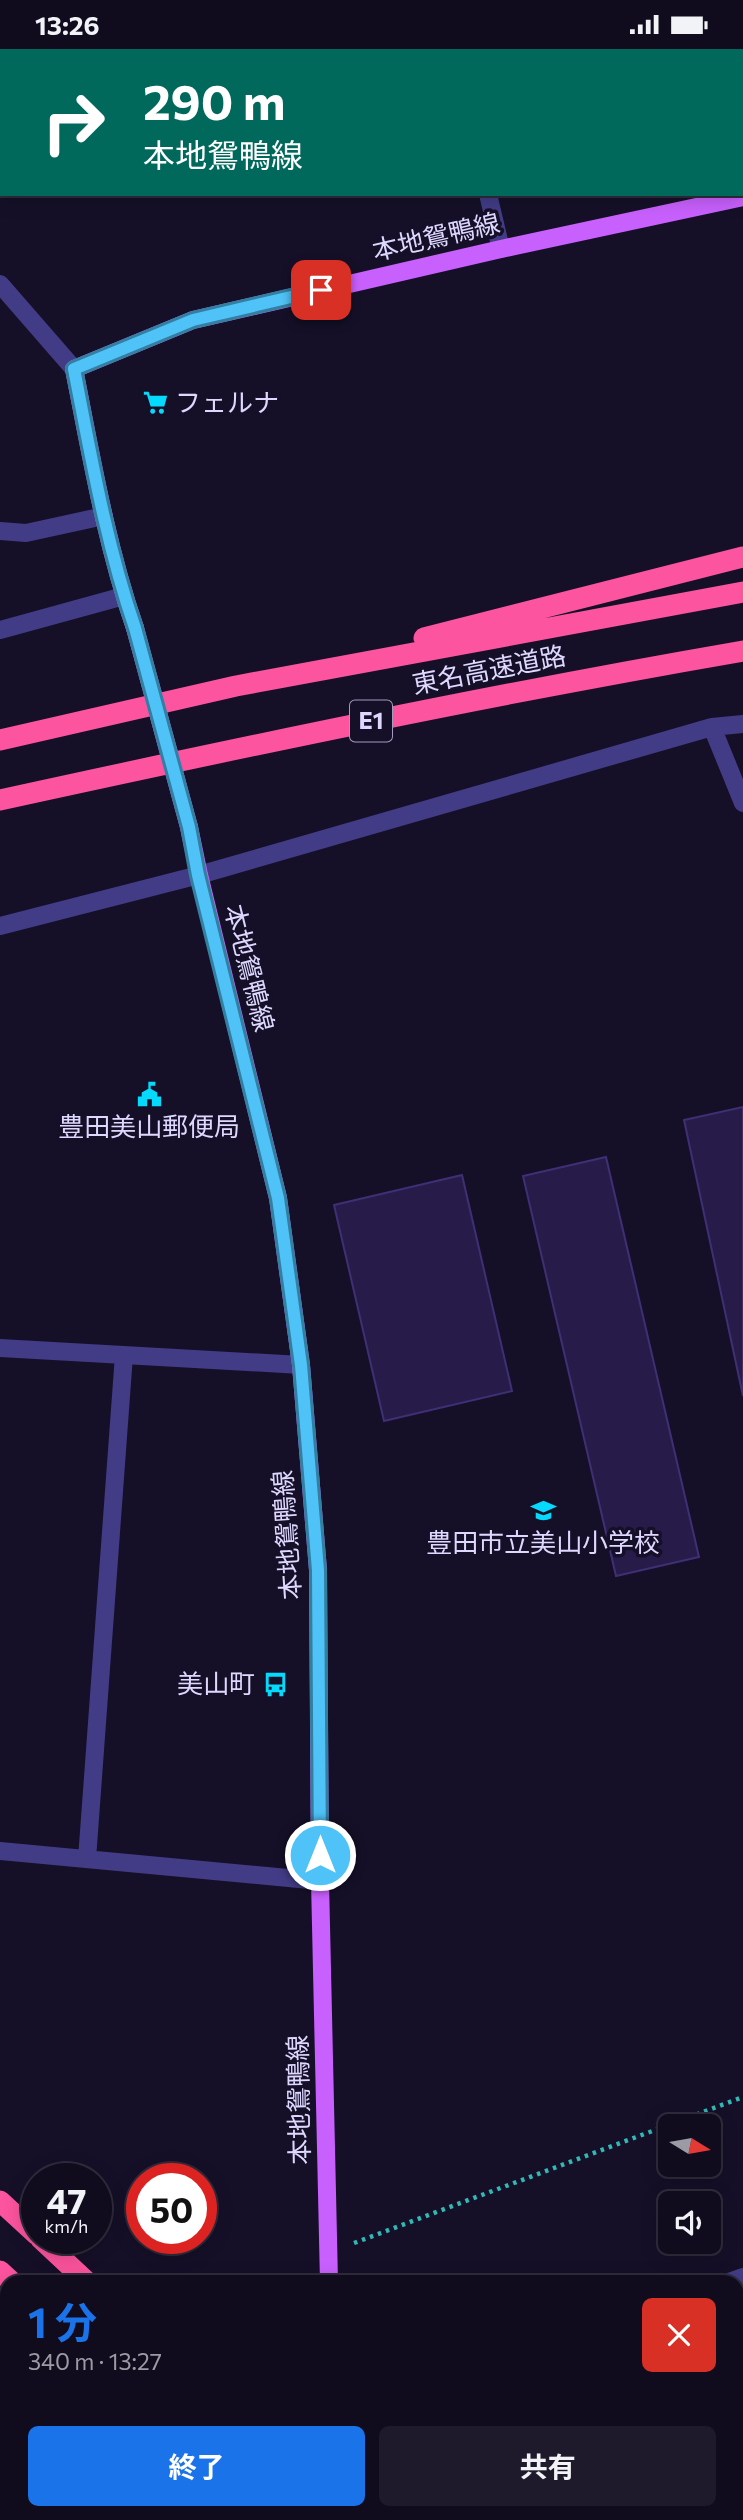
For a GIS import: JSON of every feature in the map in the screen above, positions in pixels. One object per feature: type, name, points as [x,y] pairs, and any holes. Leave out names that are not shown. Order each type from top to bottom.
[{"type":"highway","points":[[236,686],[743,557]]},
{"type":"highway","name":"東名高速道路","points":[[0,740],[236,686],[743,592]]},
{"type":"highway","name":"東名高速道路","points":[[0,800],[245,746],[482,699],[743,652]]},
{"type":"highway","points":[[0,2201],[21,2221]]},
{"type":"highway","points":[[57,2254],[79,2275]]},
{"type":"main road","name":"本地鴛鴨線","points":[[329,2275],[320,1881],[318,1570],[301,1365],[278,1198],[198,875],[189,827],[104,516],[74,369],[193,320],[743,197]]},
{"type":"street","points":[[488,196],[501,249]]},
{"type":"street","points":[[0,284],[74,369]]},
{"type":"street","points":[[0,531],[26,533],[104,516]]},
{"type":"street","points":[[0,630],[124,596]]},
{"type":"street","points":[[0,926],[198,875],[712,727],[743,724]]},
{"type":"street","points":[[712,727],[743,803]]},
{"type":"street","points":[[0,1348],[301,1365]]},
{"type":"street","points":[[87,1859],[124,1355]]},
{"type":"street","points":[[0,1851],[320,1881]]},
{"type":"path","points":[[330,2252],[743,2097]]},
{"type":"building","points":[[743,1107],[743,1396],[684,1120]]},
{"type":"building","points":[[606,1157],[699,1557],[616,1576],[523,1176]]},
{"type":"building","points":[[462,1175],[512,1391],[384,1421],[334,1205]]},
{"type":"place","name":"フェルナ","points":[[155,403]]},
{"type":"place","name":"豊田美山郵便局","points":[[149,1095]]},
{"type":"place","name":"豊田市立美山小学校","points":[[543,1511]]},
{"type":"place","name":"美山町","points":[[275,1684]]},
{"type":"route","points":[[320,1855],[318,1570],[301,1365],[278,1198],[198,875],[189,827],[104,516],[74,369],[193,320],[321,290]]}]
